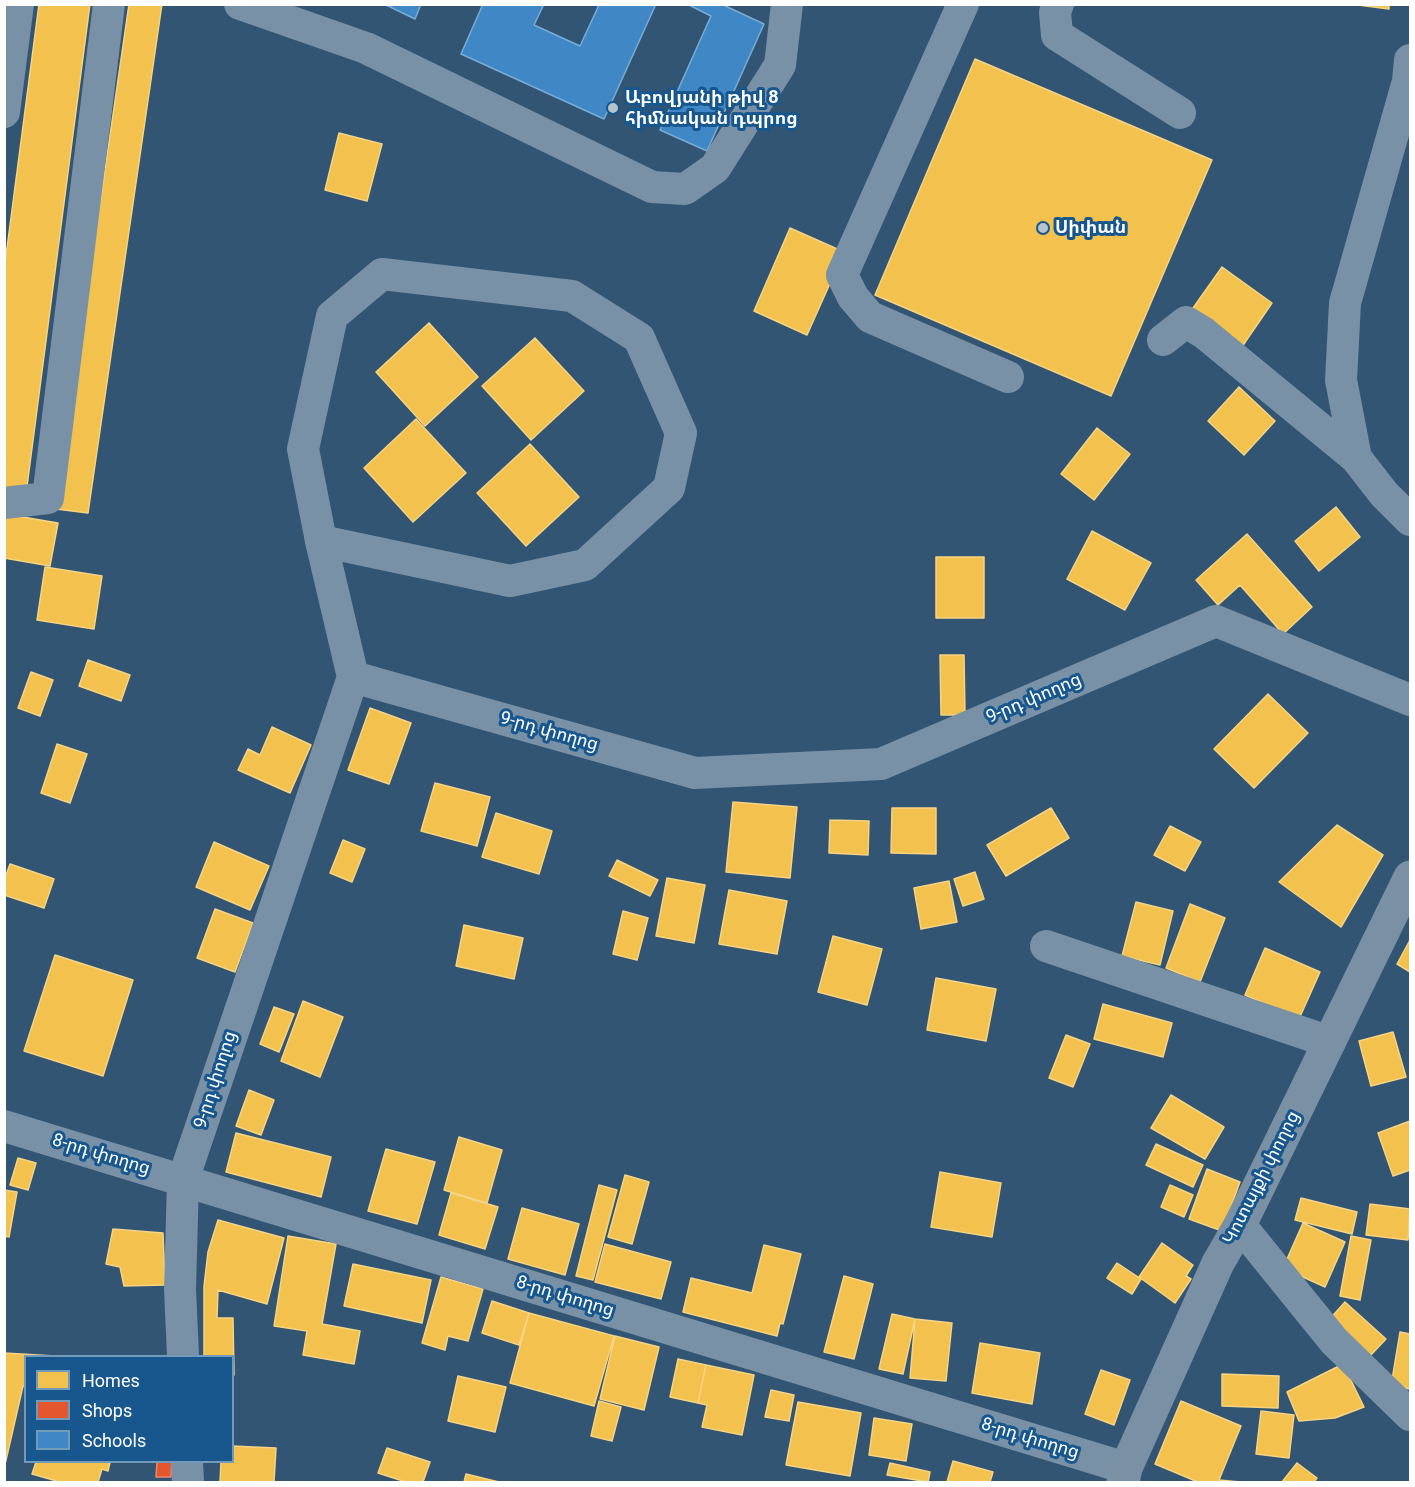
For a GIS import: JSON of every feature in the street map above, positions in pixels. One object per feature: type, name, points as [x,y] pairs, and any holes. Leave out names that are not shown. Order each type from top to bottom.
[{"type":"main road","name":"Կոտայքի փողոց","points":[[1125,1475],[1218,1263],[1240,1225],[1410,877]]},
{"type":"street","points":[[4,112],[18,4]]},
{"type":"street","points":[[4,503],[48,498],[109,4]]},
{"type":"street","points":[[240,4],[366,48],[652,187],[685,189],[715,168],[780,65],[787,4]]},
{"type":"street","points":[[963,4],[842,275],[853,297],[870,317],[1008,377]]},
{"type":"street","points":[[1050,7],[1057,34],[1180,113]]},
{"type":"street","points":[[1356,458],[1341,380],[1345,303],[1408,81],[1410,60]]},
{"type":"street","points":[[321,540],[510,581],[585,565],[669,488],[681,433],[639,338],[572,296],[382,274],[332,316],[303,449],[321,540],[353,677]]},
{"type":"street","points":[[1162,340],[1186,322],[1204,333],[1356,458],[1384,494],[1410,520]]},
{"type":"street","name":"9-րդ փողոց","points":[[183,1355],[180,1289],[183,1180],[353,677],[695,773],[881,764],[1216,621],[1410,700]]},
{"type":"street","points":[[1046,946],[1330,1042]]},
{"type":"street","name":"8-րդ փողոց","points":[[4,1126],[1125,1475]]},
{"type":"street","points":[[1240,1225],[1334,1341],[1410,1415]]},
{"type":"street","points":[[187,1463],[188,1482]]},
{"type":"building: Homes","points":[[39,4],[90,4],[26,494],[4,491],[4,271]]},
{"type":"building: Homes","points":[[129,4],[162,4],[88,513],[56,509]]},
{"type":"building: Homes","points":[[1350,4],[1389,4],[1389,9]]},
{"type":"building: Homes","name":"Սիփան","points":[[975,59],[1212,160],[1111,396],[875,295]]},
{"type":"building: Homes","points":[[339,133],[382,144],[367,201],[325,190]]},
{"type":"building: Homes","points":[[790,228],[844,252],[807,335],[754,311]]},
{"type":"building: Homes","points":[[1222,267],[1272,303],[1237,354],[1186,318]]},
{"type":"building: Homes","points":[[429,323],[478,377],[425,426],[376,372]]},
{"type":"building: Homes","points":[[535,338],[584,391],[531,440],[482,386]]},
{"type":"building: Homes","points":[[1239,387],[1275,421],[1244,455],[1208,421]]},
{"type":"building: Homes","points":[[416,419],[466,473],[413,522],[364,468]]},
{"type":"building: Homes","points":[[1097,428],[1130,454],[1094,500],[1061,474]]},
{"type":"building: Homes","points":[[530,444],[579,497],[526,546],[477,493]]},
{"type":"building: Homes","points":[[1336,507],[1360,537],[1319,571],[1295,541]]},
{"type":"building: Homes","points":[[5,514],[58,523],[50,566],[4,558]]},
{"type":"building: Homes","points":[[1092,531],[1151,563],[1125,610],[1067,579]]},
{"type":"building: Homes","points":[[1247,534],[1312,607],[1283,634],[1240,585],[1218,605],[1196,580]]},
{"type":"building: Homes","points":[[936,557],[984,557],[984,618],[936,618]]},
{"type":"building: Homes","points":[[45,567],[102,576],[94,629],[37,620]]},
{"type":"building: Homes","points":[[940,655],[964,655],[965,715],[941,715]]},
{"type":"building: Homes","points":[[88,660],[130,675],[121,701],[79,686]]},
{"type":"building: Homes","points":[[31,672],[53,680],[40,716],[18,708]]},
{"type":"building: Homes","points":[[1268,694],[1308,733],[1254,788],[1214,749]]},
{"type":"building: Homes","points":[[370,708],[411,723],[389,784],[348,770]]},
{"type":"building: Homes","points":[[272,727],[311,745],[290,793],[238,770],[248,749],[260,755]]},
{"type":"building: Homes","points":[[57,744],[87,754],[70,803],[41,793]]},
{"type":"building: Homes","points":[[435,783],[490,797],[477,846],[421,831]]},
{"type":"building: Homes","points":[[733,802],[797,807],[790,878],[726,872]]},
{"type":"building: Homes","points":[[892,808],[936,808],[936,854],[891,853]]},
{"type":"building: Homes","points":[[1051,808],[1069,838],[1006,876],[987,845]]},
{"type":"building: Homes","points":[[496,813],[552,831],[539,874],[482,857]]},
{"type":"building: Homes","points":[[830,820],[869,821],[868,855],[829,853]]},
{"type":"building: Homes","points":[[1337,825],[1383,855],[1341,927],[1279,882]]},
{"type":"building: Homes","points":[[1170,826],[1201,842],[1185,871],[1154,855]]},
{"type":"building: Homes","points":[[343,840],[365,849],[352,882],[330,873]]},
{"type":"building: Homes","points":[[214,842],[269,866],[250,910],[196,887]]},
{"type":"building: Homes","points":[[617,860],[658,880],[650,896],[609,876]]},
{"type":"building: Homes","points":[[10,864],[54,879],[44,908],[4,895],[4,881]]},
{"type":"building: Homes","points":[[975,872],[984,899],[963,906],[954,879]]},
{"type":"building: Homes","points":[[667,878],[705,885],[694,943],[656,936]]},
{"type":"building: Homes","points":[[949,881],[957,922],[921,929],[914,888]]},
{"type":"building: Homes","points":[[729,890],[787,901],[777,954],[719,944]]},
{"type":"building: Homes","points":[[1136,902],[1173,911],[1160,965],[1122,956]]},
{"type":"building: Homes","points":[[1190,904],[1225,918],[1200,982],[1166,968]]},
{"type":"building: Homes","points":[[215,909],[253,923],[235,972],[197,958]]},
{"type":"building: Homes","points":[[623,911],[648,918],[637,960],[613,954]]},
{"type":"building: Homes","points":[[464,925],[523,938],[514,979],[456,966]]},
{"type":"building: Homes","points":[[833,936],[882,949],[867,1005],[818,992]]},
{"type":"building: Homes","points":[[1410,940],[1410,972],[1397,964]]},
{"type":"building: Homes","points":[[1265,948],[1320,972],[1299,1019],[1245,995]]},
{"type":"building: Homes","points":[[55,955],[133,980],[103,1076],[24,1051]]},
{"type":"building: Homes","points":[[936,978],[996,989],[986,1041],[927,1030]]},
{"type":"building: Homes","points":[[303,1001],[343,1017],[320,1077],[281,1061]]},
{"type":"building: Homes","points":[[1103,1004],[1172,1023],[1163,1057],[1094,1039]]},
{"type":"building: Homes","points":[[274,1007],[294,1014],[279,1052],[260,1044]]},
{"type":"building: Homes","points":[[1393,1032],[1406,1077],[1371,1086],[1359,1041]]},
{"type":"building: Homes","points":[[1066,1035],[1090,1044],[1073,1087],[1049,1078]]},
{"type":"building: Homes","points":[[249,1090],[274,1100],[261,1135],[236,1126]]},
{"type":"building: Homes","points":[[1171,1095],[1224,1127],[1205,1159],[1151,1128]]},
{"type":"building: Homes","points":[[1410,1121],[1410,1170],[1393,1176],[1378,1133]]},
{"type":"building: Homes","points":[[236,1133],[331,1157],[321,1197],[226,1172]]},
{"type":"building: Homes","points":[[459,1137],[502,1150],[487,1203],[444,1190]]},
{"type":"building: Homes","points":[[1156,1144],[1203,1165],[1193,1187],[1146,1165]]},
{"type":"building: Homes","points":[[386,1149],[435,1162],[417,1224],[368,1211]]},
{"type":"building: Homes","points":[[18,1158],[36,1163],[28,1190],[10,1185]]},
{"type":"building: Homes","points":[[1207,1169],[1240,1182],[1222,1231],[1189,1219]]},
{"type":"building: Homes","points":[[940,1172],[1001,1183],[992,1237],[931,1227]]},
{"type":"building: Homes","points":[[625,1175],[649,1182],[632,1244],[608,1237]]},
{"type":"building: Homes","points":[[599,1185],[617,1190],[593,1280],[576,1276]]},
{"type":"building: Homes","points":[[1170,1185],[1193,1195],[1184,1217],[1161,1207]]},
{"type":"building: Homes","points":[[4,1190],[17,1192],[9,1237],[4,1236]]},
{"type":"building: Homes","points":[[451,1193],[498,1207],[485,1249],[439,1235]]},
{"type":"building: Homes","points":[[1301,1198],[1357,1212],[1352,1234],[1295,1220]]},
{"type":"building: Homes","points":[[1370,1204],[1410,1209],[1408,1240],[1366,1235]]},
{"type":"building: Homes","points":[[522,1208],[579,1224],[565,1275],[508,1259]]},
{"type":"building: Homes","points":[[218,1220],[284,1238],[267,1304],[218,1290],[217,1318],[233,1318],[234,1355],[204,1355],[204,1286],[208,1252]]},
{"type":"building: Homes","points":[[1303,1223],[1345,1242],[1325,1287],[1283,1268]]},
{"type":"building: Homes","points":[[113,1229],[163,1233],[165,1285],[124,1286],[120,1267],[106,1264]]},
{"type":"building: Homes","points":[[288,1236],[336,1244],[322,1324],[360,1331],[354,1364],[303,1355],[307,1331],[274,1326]]},
{"type":"building: Homes","points":[[1351,1236],[1371,1240],[1360,1300],[1340,1296]]},
{"type":"building: Homes","points":[[1162,1243],[1193,1265],[1186,1276],[1191,1279],[1175,1303],[1139,1277]]},
{"type":"building: Homes","points":[[605,1244],[671,1262],[661,1299],[595,1282]]},
{"type":"building: Homes","points":[[764,1245],[801,1254],[783,1324],[780,1323],[777,1336],[683,1312],[691,1278],[752,1293]]},
{"type":"building: Homes","points":[[1117,1263],[1141,1279],[1132,1294],[1107,1278]]},
{"type":"building: Homes","points":[[353,1264],[431,1280],[422,1323],[344,1306]]},
{"type":"building: Homes","points":[[844,1276],[873,1284],[854,1359],[824,1352]]},
{"type":"building: Homes","points":[[441,1277],[483,1289],[468,1341],[448,1336],[445,1350],[422,1343]]},
{"type":"building: Homes","points":[[492,1301],[529,1313],[519,1345],[482,1333]]},
{"type":"building: Homes","points":[[1345,1302],[1386,1339],[1369,1357],[1328,1321]]},
{"type":"building: Homes","points":[[529,1313],[614,1336],[594,1406],[510,1383]]},
{"type":"building: Homes","points":[[892,1314],[915,1319],[903,1374],[879,1369]]},
{"type":"building: Homes","points":[[915,1319],[952,1323],[946,1381],[910,1378]]},
{"type":"building: Homes","points":[[1400,1332],[1410,1334],[1410,1389],[1391,1386]]},
{"type":"building: Homes","points":[[615,1336],[659,1347],[644,1410],[600,1399]]},
{"type":"building: Homes","points":[[980,1343],[1040,1353],[1032,1404],[972,1393]]},
{"type":"building: Homes","points":[[4,1353],[38,1355],[24,1355],[24,1386],[4,1469]]},
{"type":"building: Homes","points":[[678,1359],[706,1365],[698,1403],[670,1397]]},
{"type":"building: Homes","points":[[1343,1364],[1364,1407],[1335,1418],[1299,1421],[1287,1392]]},
{"type":"building: Homes","points":[[706,1365],[754,1375],[742,1435],[702,1427],[707,1405],[698,1403]]},
{"type":"building: Homes","points":[[1101,1370],[1130,1380],[1114,1425],[1085,1414]]},
{"type":"building: Homes","points":[[1222,1374],[1279,1376],[1278,1408],[1222,1406]]},
{"type":"building: Homes","points":[[458,1376],[506,1387],[495,1432],[448,1421]]},
{"type":"building: Homes","points":[[771,1390],[794,1395],[789,1421],[765,1417]]},
{"type":"building: Homes","points":[[599,1401],[621,1407],[612,1441],[591,1436]]},
{"type":"building: Homes","points":[[1181,1401],[1241,1426],[1219,1480],[1240,1482],[1198,1482],[1155,1464]]},
{"type":"building: Homes","points":[[798,1402],[861,1413],[850,1476],[786,1465]]},
{"type":"building: Homes","points":[[1261,1411],[1294,1415],[1289,1458],[1256,1454]]},
{"type":"building: Homes","points":[[874,1418],[912,1424],[906,1461],[869,1455]]},
{"type":"building: Homes","points":[[234,1446],[276,1448],[274,1482],[220,1482],[221,1463],[234,1463]]},
{"type":"building: Homes","points":[[387,1448],[430,1462],[423,1482],[406,1482],[378,1473]]},
{"type":"building: Homes","points":[[953,1461],[993,1472],[990,1482],[947,1482]]},
{"type":"building: Homes","points":[[36,1463],[110,1463],[108,1471],[102,1469],[98,1482],[60,1482],[32,1474]]},
{"type":"building: Homes","points":[[890,1463],[930,1472],[928,1482],[887,1475]]},
{"type":"building: Homes","points":[[1297,1463],[1317,1478],[1314,1482],[1282,1482]]},
{"type":"building: Homes","points":[[466,1474],[499,1482],[464,1482]]},
{"type":"building: Shops","points":[[157,1463],[172,1463],[171,1477],[156,1477]]},
{"type":"building: Schools","points":[[384,4],[421,4],[415,19]]},
{"type":"building: Schools","points":[[483,4],[544,4],[534,25],[580,46],[599,5],[597,4],[656,4],[604,119],[461,54]]},
{"type":"building: Schools","points":[[687,4],[721,4],[764,24],[707,151],[660,130],[711,16]]},
{"type":"place","name":"Աբովյանի թիվ 8 հիմնական դպրոց","points":[[613,108]]},
{"type":"place","name":"Սիփան","points":[[1043,228]]}]
